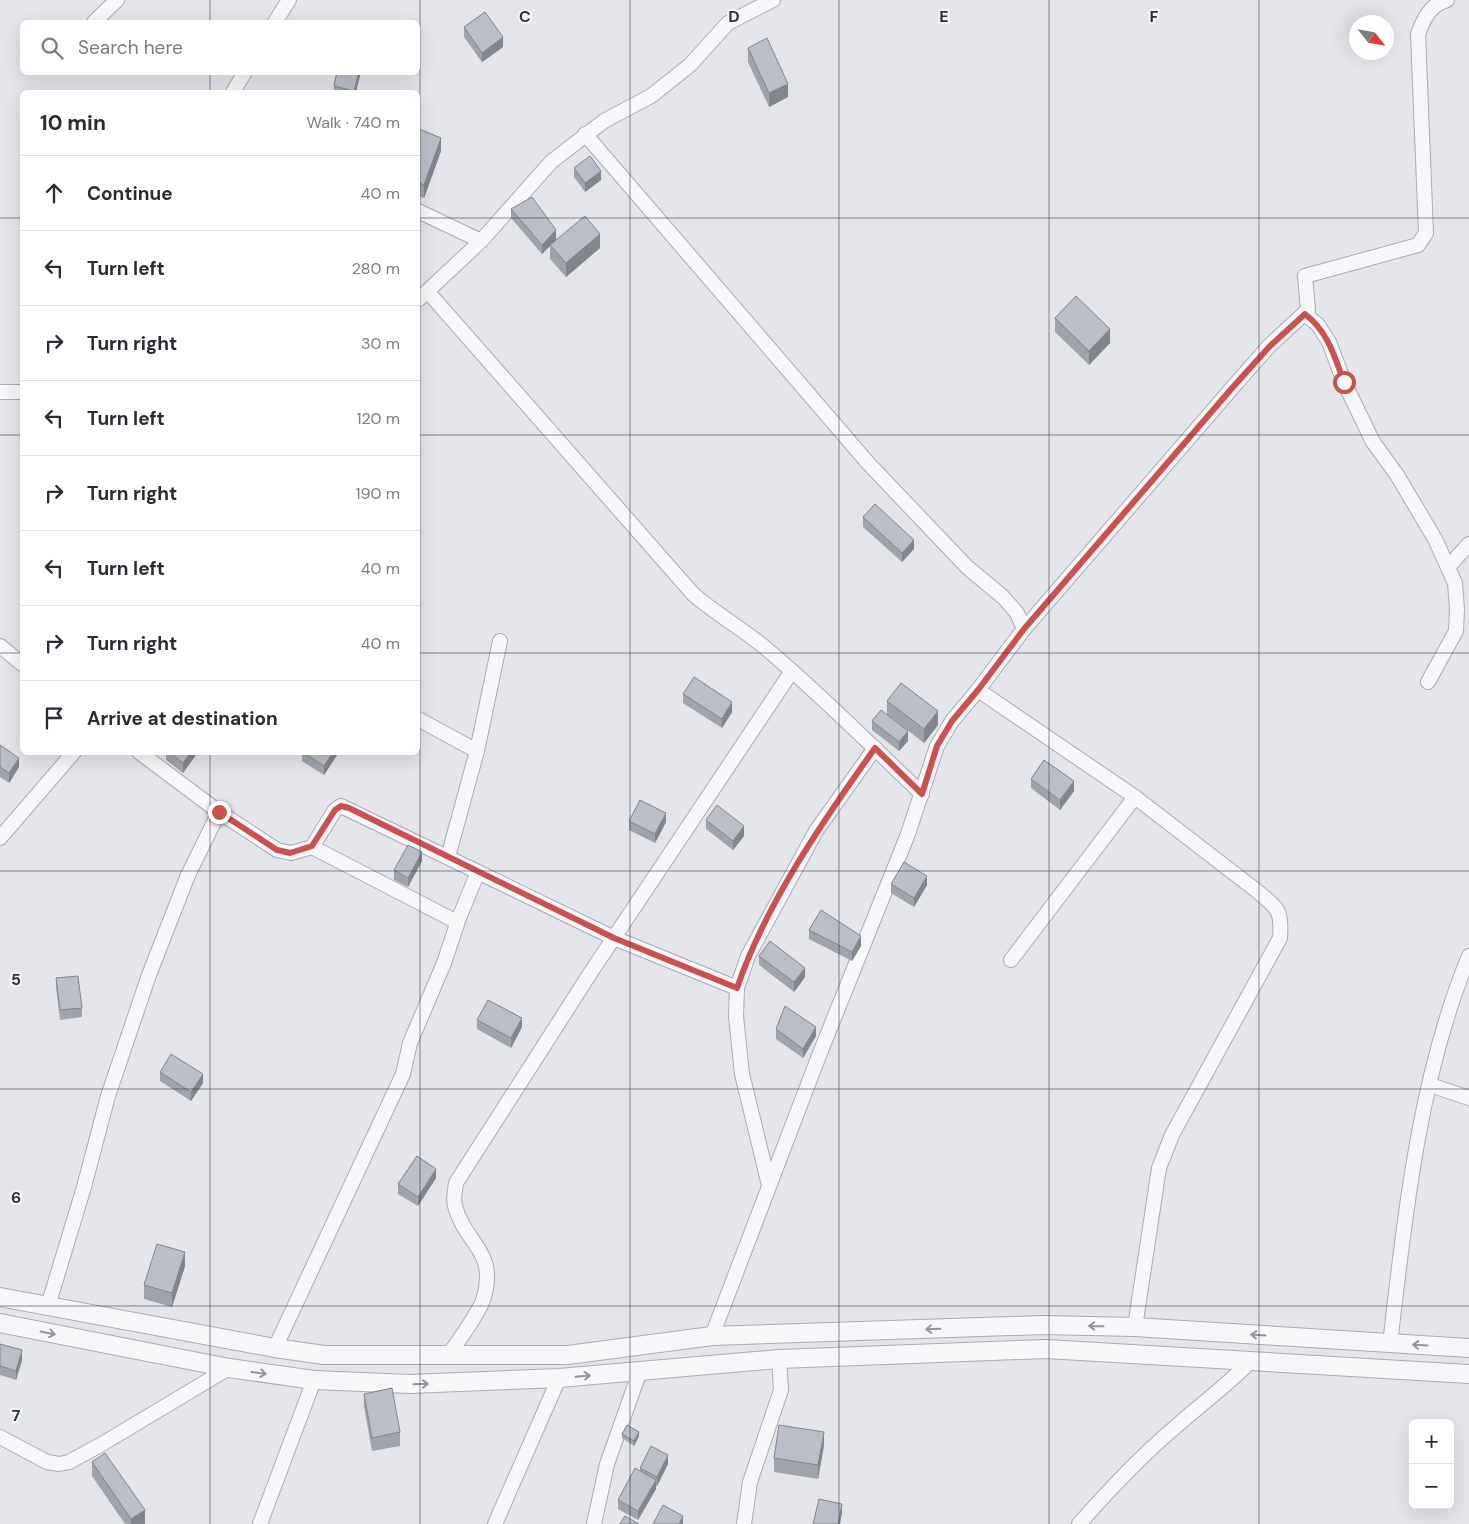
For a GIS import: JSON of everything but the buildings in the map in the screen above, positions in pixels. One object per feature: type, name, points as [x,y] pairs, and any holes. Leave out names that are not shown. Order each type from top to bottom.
[{"type":"street","points":[[96,20],[117,0]]},
{"type":"street","points":[[276,20],[289,0]]},
{"type":"street","points":[[773,0],[728,23],[690,65],[677,76],[651,96],[604,121],[551,162],[482,241],[423,296],[693,594],[714,613],[741,628],[792,671],[922,794]]},
{"type":"street","points":[[712,1336],[769,1184],[877,916],[922,794],[937,746],[952,721],[1024,629],[1233,387],[1270,346],[1305,314],[1309,304],[1304,279],[1307,274],[1418,245],[1426,234],[1418,34],[1426,15],[1438,3],[1448,0]]},
{"type":"street","points":[[234,90],[243,75]]},
{"type":"street","points":[[585,134],[868,464],[967,567],[1003,596],[1017,613],[1024,629]]},
{"type":"street","points":[[420,212],[482,241]]},
{"type":"street","points":[[1305,314],[1318,324],[1329,342],[1344,382],[1373,442],[1397,475],[1431,531],[1455,583],[1456,631],[1428,682]]},
{"type":"street","points":[[0,392],[20,392]]},
{"type":"street","points":[[1448,567],[1469,544]]},
{"type":"street","points":[[448,857],[476,751],[500,641]]},
{"type":"street","points":[[0,646],[20,662]]},
{"type":"street","points":[[448,1356],[484,1298],[488,1272],[484,1255],[463,1226],[454,1204],[456,1183],[614,938],[792,671]]},
{"type":"street","points":[[978,690],[1135,797],[1262,895],[1273,904],[1282,917],[1280,938],[1172,1135],[1159,1168],[1135,1327]]},
{"type":"street","points":[[420,720],[476,751]]},
{"type":"street","points":[[769,1184],[742,1074],[736,1016],[737,988],[748,956],[816,831],[875,748]]},
{"type":"street","points":[[0,838],[71,755]]},
{"type":"street","points":[[143,755],[219,812],[277,850],[290,853],[312,846],[335,810],[341,806],[614,938],[737,988]]},
{"type":"street","points":[[1011,960],[1135,797]]},
{"type":"street","points":[[48,1306],[84,1186],[108,1096],[143,993],[188,875],[219,812]]},
{"type":"street","points":[[312,846],[457,922]]},
{"type":"street","points":[[275,1348],[402,1074],[410,1043],[444,963],[457,922],[478,872]]},
{"type":"street","points":[[1390,1344],[1404,1221],[1422,1117],[1447,1021],[1469,958]]},
{"type":"street","points":[[1430,1085],[1469,1098]]},
{"type":"street","points":[[0,1297],[275,1348],[324,1354],[568,1355],[712,1336],[1043,1325],[1135,1327],[1469,1348]]},
{"type":"street","points":[[0,1323],[229,1368],[314,1380],[409,1384],[559,1378],[779,1359],[1046,1349],[1469,1374]]},
{"type":"street","points":[[744,1524],[750,1482],[781,1390],[779,1359]]},
{"type":"street","points":[[1079,1524],[1116,1482],[1174,1428],[1222,1390],[1251,1361]]},
{"type":"street","points":[[0,1437],[47,1462],[59,1464],[69,1462],[229,1368]]},
{"type":"street","points":[[594,1524],[606,1464],[640,1371]]},
{"type":"street","points":[[495,1524],[559,1378]]},
{"type":"street","points":[[260,1524],[314,1380]]},
{"type":"route","points":[[219,812],[277,850],[290,853],[312,846],[335,810],[341,806],[349,808],[614,938],[737,988],[748,956],[816,831],[875,748],[922,794],[937,746],[952,721],[1024,629],[1195,429],[1270,346],[1305,314],[1318,324],[1329,342],[1344,382]]}]
